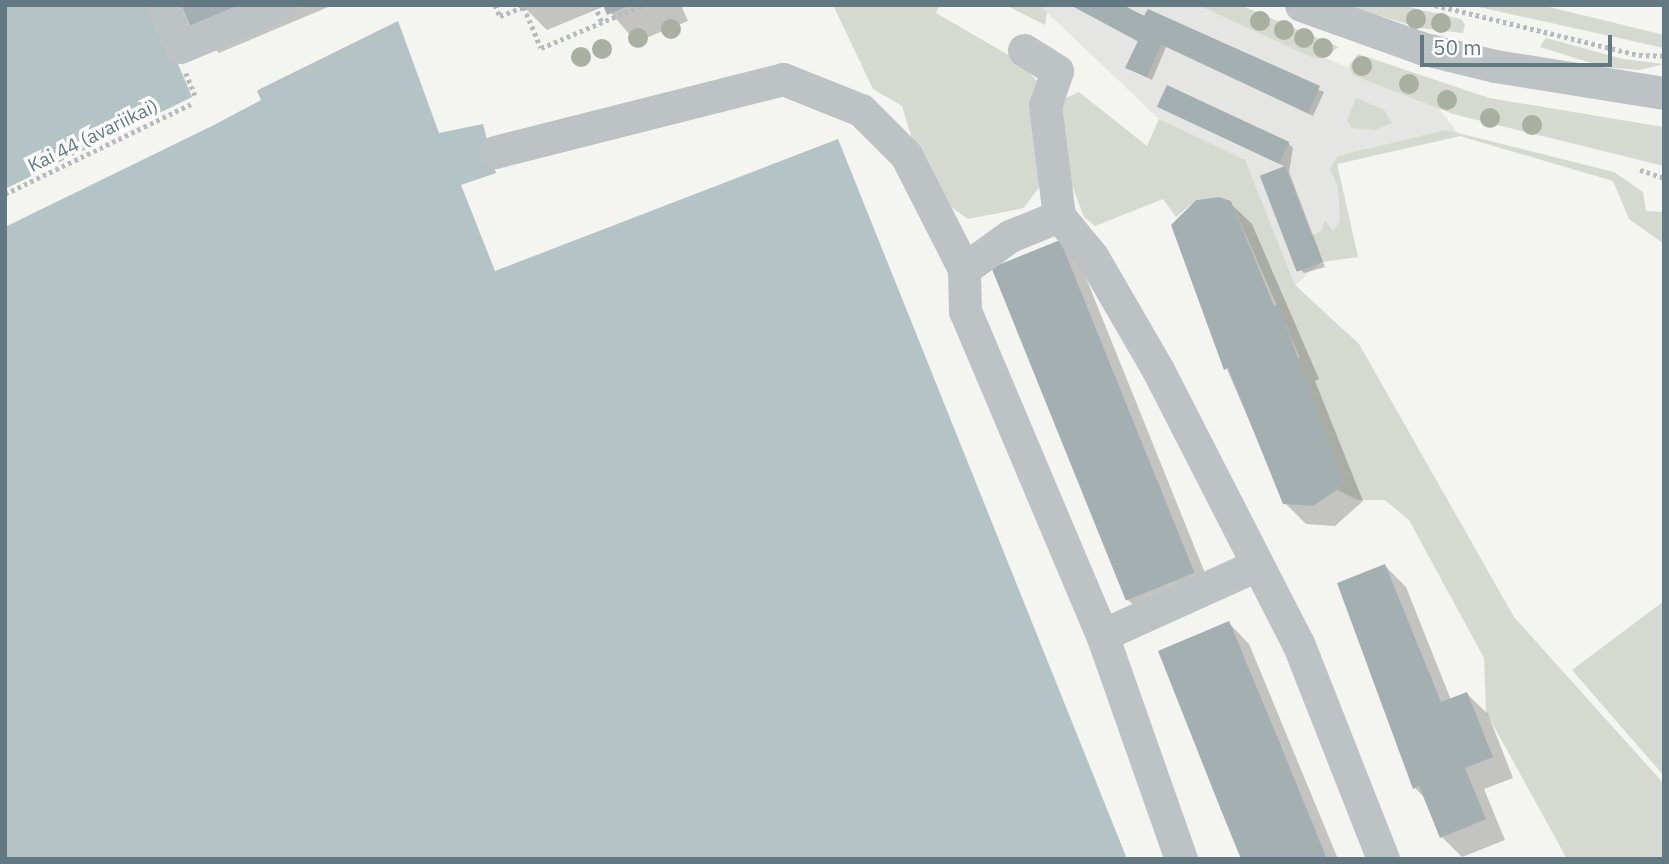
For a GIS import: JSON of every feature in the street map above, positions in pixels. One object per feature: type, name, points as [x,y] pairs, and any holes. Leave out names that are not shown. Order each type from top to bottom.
[{"type":"street","points":[[163,5],[180,47],[280,5]]},
{"type":"street","points":[[1301,5],[1421,48],[1495,66],[1664,93]]},
{"type":"street","points":[[1024,50],[1057,71],[1045,105],[1059,216],[1092,256],[1158,370],[1298,643],[1383,859]]},
{"type":"street","points":[[1618,87],[1664,74]]},
{"type":"street","points":[[495,152],[783,79],[861,110],[905,155],[964,269],[965,311],[1102,635],[1181,859]]},
{"type":"street","points":[[1618,87],[1664,108]]},
{"type":"street","points":[[964,269],[1010,236],[1059,216]]},
{"type":"street","points":[[1102,635],[1257,565]]},
{"type":"path","points":[[495,5],[500,16],[526,6],[541,48],[643,5]]},
{"type":"path","points":[[595,5],[602,22]]},
{"type":"path","points":[[1435,5],[1639,55],[1664,56]]},
{"type":"path","name":"Kai 44 (avariikai)","points":[[5,194],[192,103]]},
{"type":"path","points":[[1640,170],[1664,178]]},
{"type":"shaded area","points":[[5,5],[153,5],[192,97],[5,189]]},
{"type":"shaded area","points":[[833,5],[940,5],[936,13],[1019,61],[1042,87],[1045,179],[1024,208],[968,219],[950,206],[917,155],[902,106],[873,89]]},
{"type":"shaded area","points":[[1006,5],[1039,5],[1047,12],[1045,25]]},
{"type":"shaded area","points":[[1039,5],[1203,5],[1437,106],[1460,136],[1337,164],[1358,257],[1321,262],[1295,285],[1245,161],[1159,119]]},
{"type":"shaded area","points":[[1198,5],[1240,5],[1339,47],[1321,59],[1309,56]]},
{"type":"shaded area","points":[[1345,5],[1400,5],[1461,19],[1465,24],[1463,33],[1420,28]]},
{"type":"shaded area","points":[[1470,5],[1541,5],[1664,35],[1664,48]]},
{"type":"shaded area","points":[[398,21],[439,133],[483,124],[496,173],[461,185],[495,271],[838,139],[1127,859],[5,859],[5,227],[214,125],[261,100],[257,91],[260,89]]},
{"type":"shaded area","points":[[1546,38],[1623,59],[1664,64],[1639,70],[1604,67],[1540,47]]},
{"type":"shaded area","points":[[1358,54],[1489,98],[1663,127],[1664,166],[1453,114],[1353,75],[1349,66]]},
{"type":"shaded area","points":[[1079,92],[1147,146],[1159,119],[1245,160],[1295,285],[1359,344],[1514,617],[1664,784],[1664,859],[1567,859],[1486,712],[1484,658],[1409,520],[1385,500],[1358,500],[1337,490],[1343,480],[1295,360],[1300,358],[1231,201],[1219,197],[1196,200],[1176,217],[1163,199],[1095,226],[1084,217],[1064,164],[1055,103]]},
{"type":"shaded area","points":[[1356,98],[1384,110],[1392,123],[1375,130],[1352,128],[1347,120]]},
{"type":"shaded area","points":[[1446,130],[1614,172],[1643,192],[1646,211],[1664,212],[1664,244],[1629,219],[1613,181],[1460,136],[1337,164],[1358,257],[1321,262],[1311,236],[1321,231],[1325,220],[1333,231],[1340,222],[1338,187],[1330,168],[1338,156]]},
{"type":"shaded area","points":[[1664,601],[1664,776],[1572,670]]},
{"type":"building","points":[[181,5],[239,5],[190,26]]},
{"type":"building","points":[[603,5],[631,5],[607,15]]},
{"type":"building","points":[[1071,5],[1123,5],[1144,16],[1148,9],[1320,86],[1308,113],[1161,44],[1147,77],[1125,68],[1138,41]]},
{"type":"building","points":[[1167,85],[1289,142],[1279,164],[1157,107]]},
{"type":"building","points":[[1285,166],[1322,262],[1297,272],[1260,176]]},
{"type":"building","points":[[1219,197],[1231,201],[1274,306],[1278,304],[1343,480],[1337,490],[1313,506],[1283,504],[1228,368],[1224,370],[1171,225],[1196,200]]},
{"type":"building","points":[[1060,240],[1194,573],[1126,601],[991,268]]},
{"type":"building","points":[[1385,564],[1441,702],[1467,692],[1493,757],[1465,768],[1486,819],[1440,838],[1419,786],[1413,789],[1337,583]]},
{"type":"building","points":[[1229,621],[1327,859],[1241,859],[1158,651]]}]
